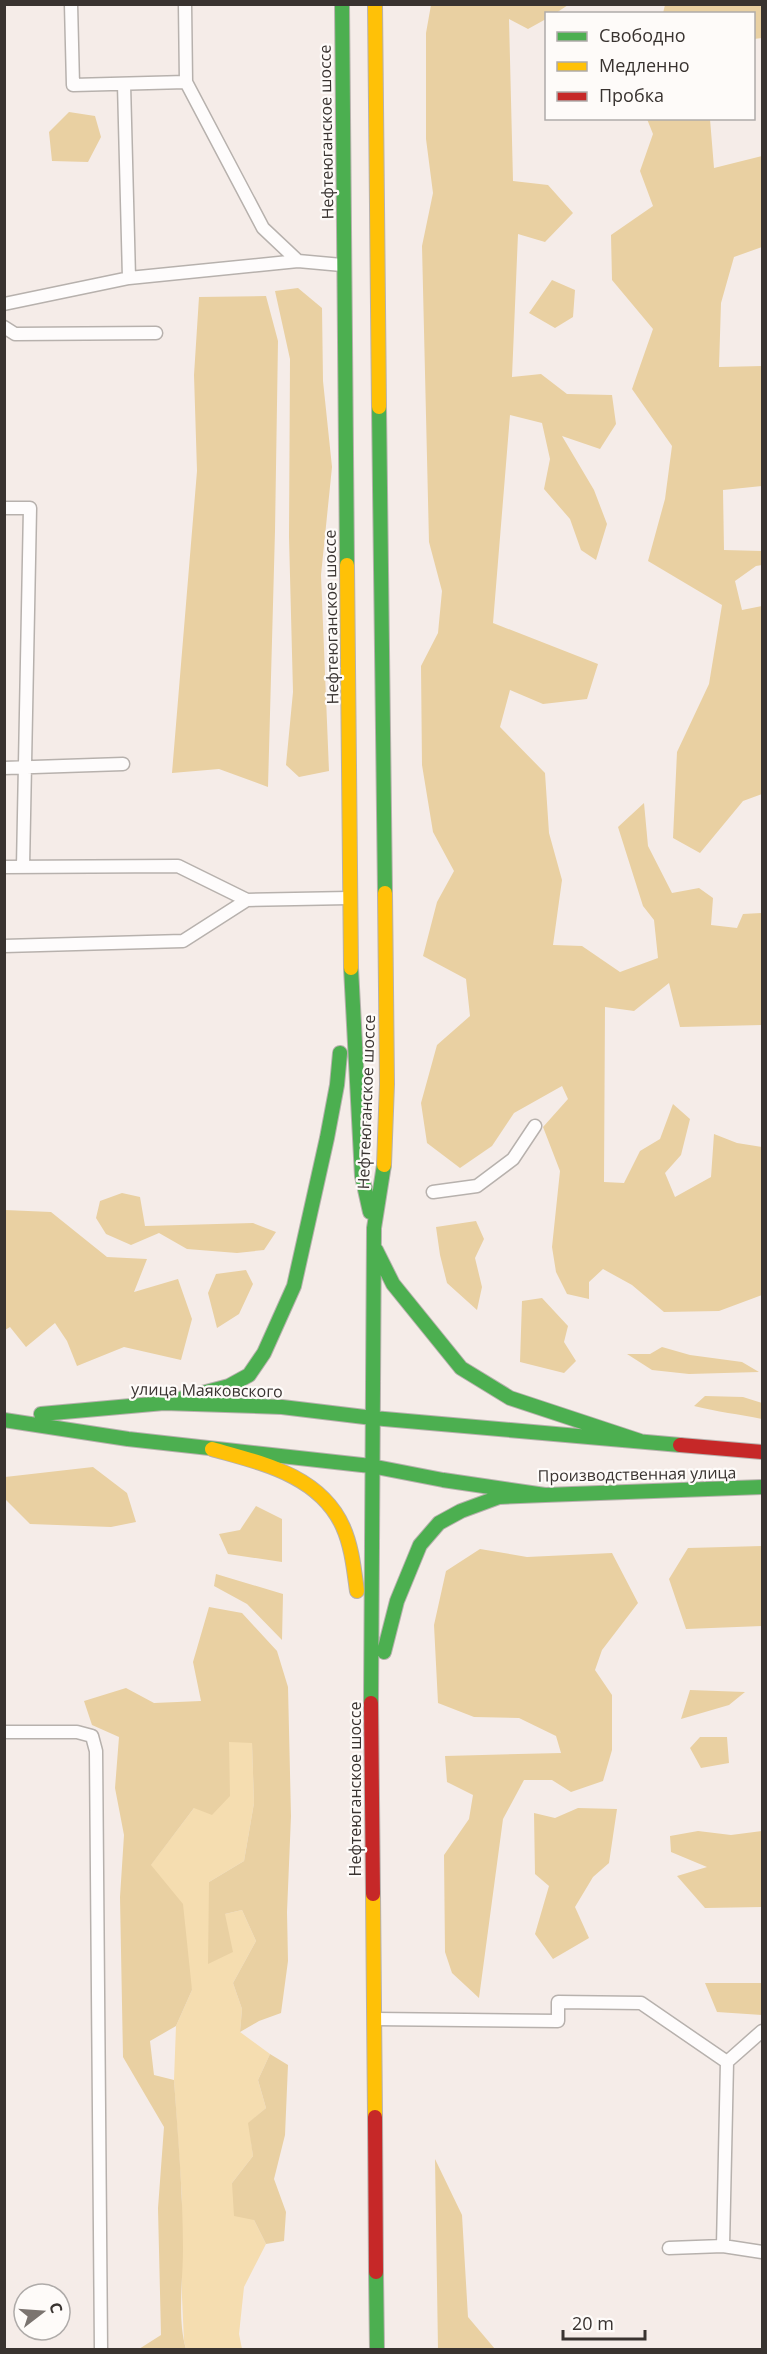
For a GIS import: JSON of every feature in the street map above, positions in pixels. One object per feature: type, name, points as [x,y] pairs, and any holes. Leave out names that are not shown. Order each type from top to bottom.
[{"type":"main road","name":"Нефтеюганское шоссе","points":[[342,4],[350,952],[362,1176],[374,1228]]},
{"type":"main road","name":"Нефтеюганское шоссе","points":[[375,4],[387,1084],[384,1177],[374,1228],[371,1466],[377,2349]]},
{"type":"main road","points":[[164,1403],[230,1386],[249,1375],[264,1353],[294,1286],[337,1085],[350,952]]},
{"type":"main road","points":[[374,1246],[393,1284],[461,1368],[510,1398],[640,1441]]},
{"type":"main road","name":"улица Маяковского","points":[[4,1419],[164,1403],[282,1407],[373,1418]]},
{"type":"main road","name":"Производственная улица","points":[[373,1418],[762,1452]]},
{"type":"main road","name":"улица Маяковского","points":[[4,1419],[128,1439],[371,1466]]},
{"type":"main road","points":[[212,1449],[281,1470],[321,1493],[336,1512],[355,1568],[371,1700]]},
{"type":"main road","name":"Производственная улица","points":[[371,1466],[443,1480],[545,1495],[762,1487]]},
{"type":"main road","points":[[371,1700],[397,1601],[420,1545],[439,1523],[461,1511],[499,1497],[545,1495]]},
{"type":"lane","points":[[71,4],[73,85],[186,82]]},
{"type":"lane","points":[[185,4],[186,82],[263,228],[297,261]]},
{"type":"lane","points":[[124,84],[129,278]]},
{"type":"lane","points":[[4,304],[129,278],[297,261],[344,265]]},
{"type":"lane","points":[[4,327],[15,334],[156,333]]},
{"type":"lane","points":[[4,508],[30,508],[23,867]]},
{"type":"lane","points":[[4,768],[123,764]]},
{"type":"lane","points":[[4,867],[178,866],[247,900],[351,898]]},
{"type":"lane","points":[[4,946],[183,941],[247,900]]},
{"type":"lane","points":[[433,1192],[477,1186],[513,1159],[535,1126]]},
{"type":"lane","points":[[4,1732],[76,1732],[92,1736],[96,1751],[101,2349]]},
{"type":"lane","points":[[374,2019],[558,2021],[558,2002],[641,2003],[727,2062]]},
{"type":"lane","points":[[723,2246],[727,2062],[762,2031]]},
{"type":"lane","points":[[669,2248],[723,2246],[762,2252]]},
{"type":"shaded area","points":[[431,5],[568,5],[558,12],[545,12],[545,20],[528,29],[509,19],[513,181],[548,185],[573,213],[545,242],[518,234],[512,377],[541,374],[567,394],[612,395],[616,424],[600,449],[562,436],[594,490],[607,524],[596,560],[581,550],[570,519],[544,489],[550,459],[542,423],[510,415],[493,623],[598,664],[587,699],[543,704],[510,690],[500,727],[545,773],[549,833],[562,880],[553,945],[582,946],[620,972],[658,958],[654,920],[643,906],[618,827],[644,803],[648,846],[672,893],[699,888],[713,898],[711,925],[737,928],[743,914],[761,913],[762,905],[762,1025],[680,1027],[669,983],[634,1011],[605,1007],[604,1182],[624,1183],[640,1151],[660,1139],[673,1104],[690,1119],[681,1155],[665,1173],[675,1197],[711,1177],[714,1134],[737,1143],[762,1147],[762,1295],[719,1311],[664,1312],[632,1285],[603,1269],[589,1282],[589,1299],[567,1294],[556,1272],[552,1247],[560,1171],[543,1127],[568,1099],[562,1086],[514,1113],[492,1146],[460,1168],[427,1143],[421,1103],[437,1045],[470,1016],[466,979],[423,956],[437,902],[454,871],[433,832],[422,765],[421,666],[438,633],[442,591],[429,542],[422,246],[433,193],[426,139],[426,33]]},
{"type":"shaded area","points":[[665,5],[762,5],[762,38],[755,39],[755,12],[663,12]]},
{"type":"shaded area","points":[[69,112],[95,116],[101,137],[88,162],[52,161],[49,132]]},
{"type":"shaded area","points":[[647,120],[710,120],[714,168],[762,156],[762,247],[734,257],[721,303],[719,367],[762,366],[762,486],[723,490],[724,550],[762,551],[762,565],[756,566],[735,581],[742,610],[762,606],[762,794],[743,801],[700,853],[673,838],[677,752],[709,684],[722,605],[648,561],[665,499],[672,446],[632,389],[653,329],[612,280],[611,235],[653,206],[640,171],[653,134]]},
{"type":"shaded area","points":[[552,280],[575,290],[573,317],[555,328],[529,313]]},
{"type":"shaded area","points":[[298,288],[322,308],[323,381],[332,467],[321,575],[329,771],[299,777],[286,765],[293,692],[289,537],[290,359],[275,291]]},
{"type":"shaded area","points":[[266,296],[278,341],[268,787],[219,769],[172,773],[197,471],[194,375],[199,297]]},
{"type":"shaded area","points":[[122,1193],[140,1197],[145,1226],[253,1223],[276,1232],[264,1250],[237,1253],[187,1249],[159,1233],[131,1245],[106,1234],[96,1218],[100,1201]]},
{"type":"shaded area","points":[[5,1210],[51,1212],[107,1257],[147,1259],[134,1292],[178,1279],[192,1319],[181,1360],[124,1347],[77,1366],[67,1341],[55,1323],[26,1347],[10,1327],[5,1330]]},
{"type":"shaded area","points":[[476,1221],[484,1239],[475,1258],[482,1287],[477,1310],[447,1283],[436,1227]]},
{"type":"shaded area","points":[[246,1270],[253,1284],[239,1314],[217,1328],[208,1293],[216,1274]]},
{"type":"shaded area","points":[[542,1298],[568,1326],[564,1342],[576,1361],[564,1373],[520,1362],[522,1301]]},
{"type":"shaded area","points":[[662,1347],[690,1355],[742,1362],[759,1372],[689,1374],[652,1370],[627,1354],[650,1354]]},
{"type":"shaded area","points":[[705,1396],[743,1397],[762,1403],[762,1419],[694,1406]]},
{"type":"shaded area","points":[[93,1467],[127,1493],[136,1522],[111,1527],[30,1524],[5,1499],[5,1477]]},
{"type":"shaded area","points":[[256,1506],[282,1519],[282,1562],[228,1554],[219,1534],[240,1530]]},
{"type":"shaded area","points":[[762,1546],[762,1626],[686,1629],[669,1579],[688,1548]]},
{"type":"shaded area","points":[[480,1549],[527,1557],[612,1553],[638,1603],[602,1650],[595,1670],[612,1695],[612,1750],[603,1781],[571,1792],[552,1780],[524,1780],[503,1819],[479,1998],[452,1973],[445,1952],[444,1855],[469,1819],[473,1795],[447,1782],[445,1756],[561,1753],[556,1736],[519,1718],[474,1717],[438,1703],[434,1625],[446,1571]]},
{"type":"shaded area","points":[[216,1574],[283,1594],[282,1640],[247,1604],[214,1586]]},
{"type":"shaded area","points":[[209,1607],[242,1613],[277,1651],[288,1687],[291,1816],[287,1912],[288,1961],[281,2013],[259,2021],[240,2032],[242,2009],[233,1983],[256,1941],[242,1910],[225,1914],[233,1952],[208,1964],[209,1882],[244,1861],[254,1803],[252,1743],[229,1742],[230,1796],[212,1815],[194,1808],[151,1865],[183,1904],[192,1990],[176,2026],[150,2041],[154,2075],[174,2080],[182,2207],[181,2312],[186,2349],[139,2349],[161,2335],[158,2208],[164,2127],[123,2057],[120,1897],[124,1835],[115,1788],[119,1737],[92,1725],[84,1701],[126,1688],[154,1703],[201,1701],[193,1662]]},
{"type":"shaded area","points":[[690,1690],[745,1692],[729,1705],[681,1719]]},
{"type":"shaded area","points":[[700,1737],[727,1737],[729,1763],[701,1768],[690,1748]]},
{"type":"shaded area","points":[[229,1742],[252,1742],[254,1803],[244,1861],[209,1882],[209,1963],[225,1914],[242,1910],[256,1941],[233,1983],[242,2009],[240,2032],[270,2054],[258,2080],[266,2108],[249,2123],[253,2156],[232,2183],[266,2244],[244,2287],[239,2334],[242,2349],[186,2349],[182,2297],[182,2198],[174,2080],[176,2026],[192,1990],[150,1866],[194,1808]]},
{"type":"shaded area","points":[[578,1808],[617,1809],[609,1863],[593,1877],[575,1907],[589,1938],[553,1959],[535,1934],[549,1886],[535,1874],[534,1813],[555,1818]]},
{"type":"shaded area","points":[[698,1831],[731,1835],[762,1831],[762,1907],[705,1908],[677,1876],[707,1867],[671,1852],[670,1836]]},
{"type":"shaded area","points":[[705,1983],[762,1983],[762,2015],[717,2012]]},
{"type":"shaded area","points":[[270,2054],[288,2065],[285,2135],[274,2179],[286,2212],[284,2241],[266,2244],[254,2220],[234,2216],[232,2183],[253,2156],[248,2123],[266,2108],[258,2080]]},
{"type":"shaded area","points":[[435,2159],[462,2215],[468,2317],[495,2349],[438,2349]]},
{"type":"traffic: fast","points":[[342,4],[347,565]]},
{"type":"traffic: fast","points":[[379,407],[385,893]]},
{"type":"traffic: fast","points":[[351,968],[362,1176],[370,1212]]},
{"type":"traffic: fast","points":[[164,1403],[229,1386],[249,1375],[264,1353],[294,1286],[327,1138],[337,1085],[340,1053]]},
{"type":"traffic: fast","points":[[371,1703],[374,1228],[384,1165]]},
{"type":"traffic: fast","points":[[376,1250],[393,1284],[461,1368],[510,1398],[640,1441]]},
{"type":"traffic: fast","points":[[41,1414],[164,1403],[282,1407],[373,1418],[680,1445]]},
{"type":"traffic: fast","points":[[4,1420],[128,1439],[371,1466],[443,1480],[545,1495],[762,1487]]},
{"type":"traffic: fast","points":[[384,1652],[397,1601],[420,1545],[439,1523],[461,1511],[499,1497],[545,1495]]},
{"type":"traffic: fast","points":[[376,2272],[377,2350]]},
{"type":"traffic: slow","points":[[375,4],[379,407]]},
{"type":"traffic: slow","points":[[347,565],[351,968]]},
{"type":"traffic: slow","points":[[384,1165],[387,1084],[385,893]]},
{"type":"traffic: slow","points":[[212,1449],[269,1466],[304,1483],[320,1495],[333,1509],[349,1542],[357,1591]]},
{"type":"traffic: slow","points":[[373,1894],[375,2117]]},
{"type":"traffic: jam","points":[[680,1445],[762,1452]]},
{"type":"traffic: jam","points":[[371,1703],[373,1894]]},
{"type":"traffic: jam","points":[[375,2117],[376,2272]]}]
